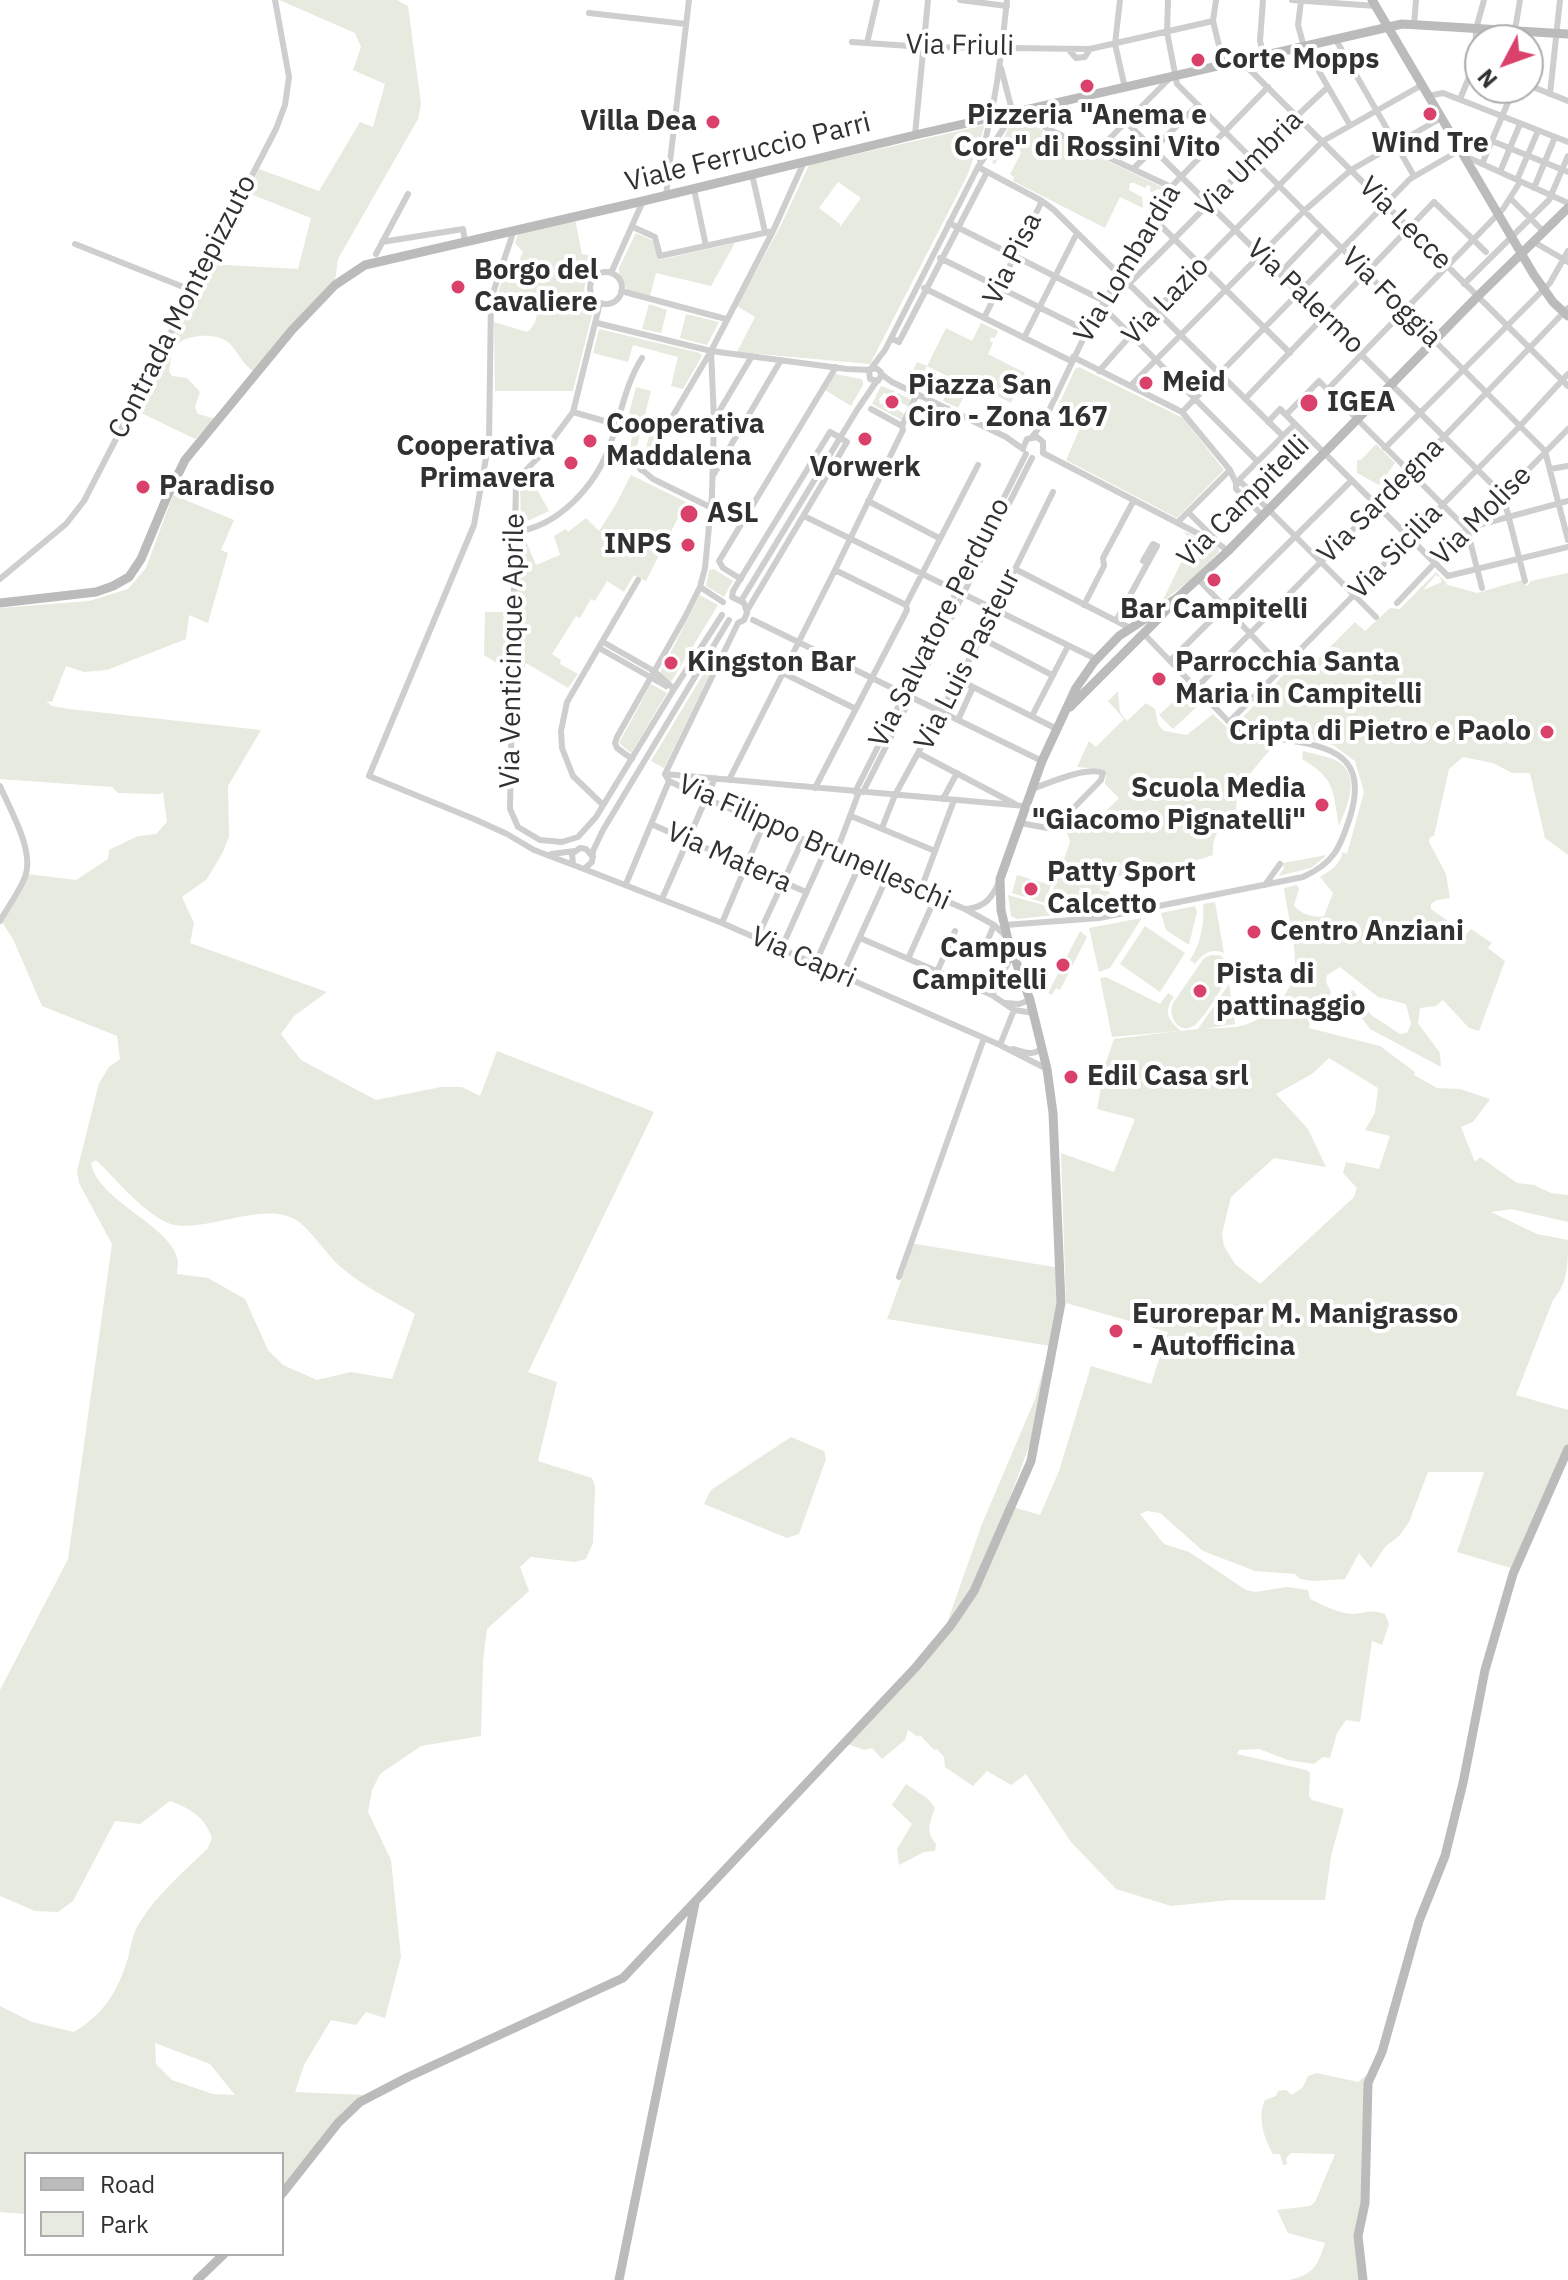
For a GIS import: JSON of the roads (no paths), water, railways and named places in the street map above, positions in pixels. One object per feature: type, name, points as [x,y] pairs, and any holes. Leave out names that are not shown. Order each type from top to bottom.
[{"type":"street","name":"Contrada Montepizzuto","points":[[0,579],[66,524],[84,501],[276,129],[285,105],[289,77],[275,0]]},
{"type":"street","points":[[666,196],[689,0]]},
{"type":"street","points":[[867,43],[877,0]]},
{"type":"street","points":[[915,135],[928,0]]},
{"type":"street","points":[[960,0],[1007,3],[1001,68],[992,118],[978,167]]},
{"type":"street","points":[[1120,0],[1115,44],[1125,88]]},
{"type":"street","points":[[1097,151],[1172,78],[1167,32],[1168,0]]},
{"type":"street","points":[[1216,0],[1213,21],[1224,66]]},
{"type":"street","points":[[1263,0],[1260,41],[1264,57]]},
{"type":"street","points":[[1292,0],[1374,3],[1521,254],[1543,289],[1567,312]]},
{"type":"street","points":[[1414,25],[1416,0]]},
{"type":"street","points":[[1477,24],[1484,0]]},
{"type":"street","points":[[1520,0],[1521,24]]},
{"type":"street","points":[[1550,94],[1560,0]]},
{"type":"street","points":[[1301,1],[1298,25],[1304,47],[1350,125]]},
{"type":"street","points":[[589,13],[686,24]]},
{"type":"street","name":"Via Friuli","points":[[852,42],[924,47],[1090,49],[1213,21]]},
{"type":"street","name":"Viale Ferruccio Parri","points":[[0,603],[96,592],[129,577],[141,559],[185,460],[326,293],[365,265],[1402,24],[1464,28]]},
{"type":"street","name":"Viale Ferruccio Parri","points":[[1544,33],[1568,34]]},
{"type":"street","points":[[1336,40],[1414,176]]},
{"type":"street","name":"Via Lecce","points":[[1242,62],[1565,384]]},
{"type":"street","points":[[1001,68],[1018,112],[1171,187]]},
{"type":"street","name":"Via Foggia","points":[[1172,78],[1545,451],[1568,540]]},
{"type":"street","points":[[1146,83],[1150,98]]},
{"type":"street","name":"Via Lazio","points":[[1099,371],[1323,141],[1422,85]]},
{"type":"street","name":"Via Lombardia","points":[[1029,438],[1044,421],[1087,331],[1171,187],[1268,87]]},
{"type":"street","name":"Via Umbria","points":[[1103,304],[1110,302],[1175,240],[1328,87]]},
{"type":"street","points":[[1460,99],[1464,91]]},
{"type":"street","points":[[1544,92],[1568,101]]},
{"type":"street","points":[[1428,96],[1443,93],[1568,142]]},
{"type":"street","points":[[1482,164],[1508,104]]},
{"type":"street","points":[[1133,169],[1198,105]]},
{"type":"street","points":[[1038,108],[1041,124]]},
{"type":"street","points":[[744,616],[741,601],[857,410],[978,167],[1018,112]]},
{"type":"street","points":[[1131,385],[1304,211],[1351,170],[1441,118]]},
{"type":"street","name":"Via Palermo","points":[[1126,122],[1503,495],[1525,581]]},
{"type":"street","points":[[1500,172],[1520,124]]},
{"type":"street","points":[[1327,390],[1511,199],[1538,131]]},
{"type":"street","points":[[1534,188],[1555,137]]},
{"type":"street","points":[[1492,141],[1565,171]]},
{"type":"street","points":[[1462,153],[1568,206]]},
{"type":"street","points":[[1182,412],[1414,176],[1462,153]]},
{"type":"street","points":[[1464,284],[1551,196],[1565,171],[1568,156]]},
{"type":"street","points":[[641,470],[711,351],[804,162]]},
{"type":"street","points":[[978,167],[1042,201],[1283,436]]},
{"type":"street","points":[[891,338],[899,342],[987,172]]},
{"type":"street","points":[[752,174],[769,232]]},
{"type":"street","points":[[694,189],[706,246]]},
{"type":"street","points":[[376,254],[408,194]]},
{"type":"street","points":[[1511,199],[1544,232]]},
{"type":"street","points":[[611,273],[643,201]]},
{"type":"street","name":"Via Pisa","points":[[984,318],[1042,201]]},
{"type":"street","points":[[1245,399],[1434,202],[1486,252]]},
{"type":"street","name":"Via Campitelli","points":[[1065,713],[1177,598],[1199,580],[1224,548],[1266,513],[1568,206]]},
{"type":"street","points":[[1153,218],[1290,353]]},
{"type":"street","points":[[949,223],[1103,304],[1257,461]]},
{"type":"street","points":[[633,227],[655,237],[660,256],[769,232]]},
{"type":"street","points":[[382,242],[463,229],[465,241]]},
{"type":"street","points":[[1280,273],[1322,229]]},
{"type":"street","points":[[514,230],[491,299],[489,441],[484,477],[516,480],[541,455],[573,412],[600,303]]},
{"type":"street","points":[[1024,338],[1077,233]]},
{"type":"street","points":[[1534,242],[1566,261]]},
{"type":"street","points":[[75,244],[191,290]]},
{"type":"street","points":[[1385,448],[1550,283],[1566,261],[1568,251]]},
{"type":"street","points":[[933,254],[1087,331]]},
{"type":"street","points":[[611,273],[619,280],[621,291],[612,303],[600,303],[592,296],[590,285],[596,275],[611,273]]},
{"type":"street","points":[[918,285],[1182,412],[1230,470],[1236,489],[1296,537],[1376,617]]},
{"type":"street","points":[[621,291],[726,319]]},
{"type":"street","name":"Via Sardegna","points":[[1196,688],[1567,312]]},
{"type":"street","points":[[597,323],[711,351],[875,375],[1006,437],[1027,454],[1038,457],[1043,453],[1224,548]]},
{"type":"street","points":[[632,759],[615,743],[700,587],[705,568],[712,508],[714,420],[711,351]]},
{"type":"street","points":[[714,420],[752,356]]},
{"type":"street","points":[[514,532],[532,528],[567,509],[591,480],[609,448],[631,377],[642,358]]},
{"type":"street","points":[[712,478],[781,360]]},
{"type":"street","points":[[741,579],[723,568],[719,561],[836,367]]},
{"type":"street","name":"Via Sicilia","points":[[1229,722],[1565,384],[1568,374]]},
{"type":"street","points":[[1286,415],[1319,381],[1470,528],[1482,588]]},
{"type":"street","points":[[729,780],[835,570],[903,430],[917,394]]},
{"type":"street","points":[[871,409],[902,426]]},
{"type":"street","points":[[1268,422],[1280,409],[1448,576],[1568,547]]},
{"type":"street","points":[[573,412],[615,424]]},
{"type":"street","name":"Via Lombardia","points":[[1043,453],[1044,421]]},
{"type":"street","points":[[1236,483],[1295,424]]},
{"type":"street","name":"Via Molise","points":[[1397,603],[1568,429]]},
{"type":"street","points":[[732,597],[830,432],[847,442],[744,616],[665,774],[1022,806]]},
{"type":"street","points":[[1006,437],[1042,440]]},
{"type":"street","name":"Via Salvatore Perduno","points":[[836,853],[859,792],[1027,454],[1029,438]]},
{"type":"street","points":[[609,448],[622,453],[653,479],[712,508]]},
{"type":"street","points":[[815,788],[978,465]]},
{"type":"street","points":[[1550,469],[1568,466]]},
{"type":"street","points":[[1177,523],[1230,470]]},
{"type":"street","name":"Via Capri","points":[[484,477],[468,542],[369,776],[485,824],[534,850],[757,938],[1003,1046],[1047,1069]]},
{"type":"street","name":"Via Venticinque Aprile","points":[[516,480],[510,809],[518,827],[540,840],[562,842],[578,837],[596,817],[722,615]]},
{"type":"street","points":[[1170,661],[1352,480]]},
{"type":"street","name":"Via Luis Pasteur","points":[[882,828],[895,795],[942,713],[1053,492]]},
{"type":"street","points":[[1084,605],[1104,566],[1103,558],[1134,500]]},
{"type":"street","points":[[868,501],[939,538]]},
{"type":"street","points":[[1470,528],[1568,501]]},
{"type":"street","points":[[1188,512],[1224,548]]},
{"type":"street","points":[[804,516],[1096,659]]},
{"type":"street","points":[[1116,621],[1148,563]]},
{"type":"street","points":[[1000,919],[1099,918],[1146,913],[1303,877],[1321,869],[1333,857],[1343,839],[1357,790],[1348,762],[1336,753],[1243,734],[1170,661],[1129,629],[1015,569]]},
{"type":"street","points":[[835,570],[906,605]]},
{"type":"street","points":[[603,805],[573,776],[562,748],[561,731],[567,702],[638,580]]},
{"type":"street","points":[[1199,580],[1283,668]]},
{"type":"street","points":[[700,587],[723,602]]},
{"type":"street","points":[[732,597],[741,601]]},
{"type":"street","points":[[729,620],[722,615],[720,608],[732,597]]},
{"type":"street","points":[[284,2191],[338,2123],[360,2102],[623,1978],[916,1667],[951,1625],[983,1573],[1031,1461],[1061,1303],[1053,1113],[1047,1069],[1030,1000],[1012,960],[1000,919],[1000,879],[1020,823],[1022,806],[1076,688],[1096,659],[1129,629],[1177,598]]},
{"type":"street","points":[[584,869],[593,859],[593,851],[603,830],[729,620],[744,616],[1042,761]]},
{"type":"street","points":[[981,638],[1052,675]]},
{"type":"street","points":[[601,645],[674,689]]},
{"type":"street","points":[[1032,716],[1068,646]]},
{"type":"street","points":[[783,673],[856,709]]},
{"type":"street","points":[[959,680],[1057,729]]},
{"type":"street","name":"Via Luis Pasteur","points":[[958,720],[973,687]]},
{"type":"street","points":[[920,754],[1022,806]]},
{"type":"street","points":[[1020,823],[1053,829],[1101,780],[1103,773],[1097,770],[1071,775],[1032,789]]},
{"type":"street","points":[[943,799],[957,773]]},
{"type":"street","name":"Via Filippo Brunelleschi","points":[[665,774],[669,781],[705,798],[921,889],[981,918],[1000,919]]},
{"type":"street","points":[[662,899],[715,778]]},
{"type":"street","points":[[623,883],[669,781]]},
{"type":"street","points":[[0,786],[28,858],[27,874],[0,921]]},
{"type":"street","points":[[921,889],[954,800]]},
{"type":"street","points":[[851,816],[935,851]]},
{"type":"street","points":[[722,923],[764,823]]},
{"type":"street","name":"Via Matera","points":[[651,824],[806,892]]},
{"type":"street","points":[[573,864],[572,854],[603,830]]},
{"type":"street","points":[[757,938],[803,839]]},
{"type":"street","name":"Via Capri","points":[[548,854],[586,849],[596,867],[623,883]]},
{"type":"street","points":[[781,949],[826,849]]},
{"type":"street","points":[[815,964],[860,864]]},
{"type":"street","points":[[1265,885],[1280,864]]},
{"type":"street","points":[[842,976],[888,875]]},
{"type":"street","name":"Via Filippo Brunelleschi","points":[[979,908],[990,899],[1000,879]]},
{"type":"street","points":[[908,959],[936,896]]},
{"type":"street","name":"Via Filippo Brunelleschi","points":[[965,909],[979,908],[1000,919]]},
{"type":"street","name":"Via Filippo Brunelleschi","points":[[981,918],[1000,919]]},
{"type":"street","points":[[1000,919],[984,949],[1012,960]]},
{"type":"street","points":[[937,972],[955,931]]},
{"type":"street","points":[[860,938],[992,995],[1014,1010],[1034,1013]]},
{"type":"street","points":[[992,995],[1012,960]]},
{"type":"street","points":[[1005,1003],[1019,1004],[1030,1000]]},
{"type":"street","points":[[1003,1046],[1014,1010]]},
{"type":"street","points":[[899,1277],[984,1038]]},
{"type":"street","name":"Via Capri","points":[[1003,1046],[1032,1054],[1043,1047]]},
{"type":"street","points":[[1363,2280],[1358,2236],[1365,2203],[1368,2083],[1382,2052],[1419,1921],[1445,1856],[1485,1670],[1513,1574],[1568,1449]]},
{"type":"street","points":[[619,2280],[695,1901]]},
{"type":"street","points":[[197,2280],[222,2256]]},
{"type":"place","name":"Corte Mopps","points":[[1198,60]]},
{"type":"place","name":"Pizzeria \"Anema e Core\" di Rossini Vito","points":[[1087,86]]},
{"type":"place","name":"Wind Tre","points":[[1430,114]]},
{"type":"place","name":"Villa Dea","points":[[713,122]]},
{"type":"place","name":"Borgo del Cavaliere","points":[[458,287]]},
{"type":"place","name":"Meid","points":[[1146,383]]},
{"type":"place","name":"Piazza San Ciro - Zona 167","points":[[892,402]]},
{"type":"place","name":"IGEA","points":[[1309,403]]},
{"type":"place","name":"Vorwerk","points":[[865,439]]},
{"type":"place","name":"Cooperativa Maddalena","points":[[590,441]]},
{"type":"place","name":"Cooperativa Primavera","points":[[571,463]]},
{"type":"place","name":"Paradiso","points":[[143,487]]},
{"type":"place","name":"ASL","points":[[689,514]]},
{"type":"place","name":"INPS","points":[[688,545]]},
{"type":"place","name":"Bar Campitelli","points":[[1214,580]]},
{"type":"place","name":"Kingston Bar","points":[[671,663]]},
{"type":"place","name":"Parrocchia Santa Maria in Campitelli","points":[[1159,679]]},
{"type":"place","name":"Cripta di Pietro e Paolo","points":[[1547,732]]},
{"type":"place","name":"Scuola Media \"Giacomo Pignatelli\"","points":[[1322,805]]},
{"type":"place","name":"Patty Sport Calcetto","points":[[1031,889]]},
{"type":"place","name":"Centro Anziani","points":[[1254,932]]},
{"type":"place","name":"Campus Campitelli","points":[[1063,965]]},
{"type":"place","name":"Pista di pattinaggio","points":[[1200,991]]},
{"type":"place","name":"Edil Casa srl","points":[[1071,1077]]},
{"type":"place","name":"Eurorepar M. Manigrasso - Autofficina","points":[[1116,1331]]}]
